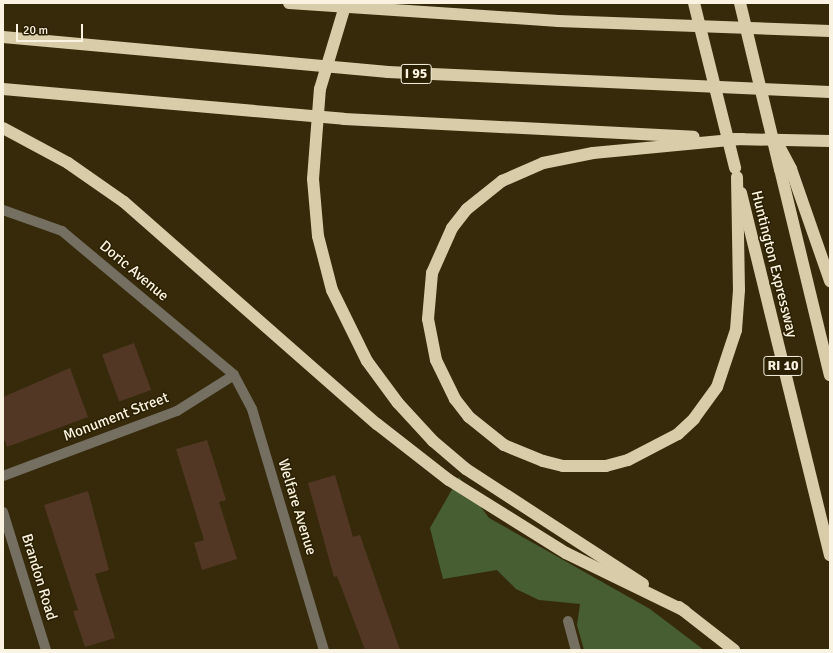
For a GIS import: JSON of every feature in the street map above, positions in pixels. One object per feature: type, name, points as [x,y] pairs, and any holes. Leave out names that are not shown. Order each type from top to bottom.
[{"type":"highway","points":[[289,3],[566,21],[830,30]]},
{"type":"highway","points":[[346,3],[320,89],[313,179],[318,236],[332,290],[367,361],[398,403],[433,441],[476,476],[685,611],[734,650]]},
{"type":"highway","name":"Huntington Expressway","points":[[694,3],[830,555]]},
{"type":"highway","points":[[740,3],[770,127],[830,281]]},
{"type":"highway","name":"I 95","points":[[3,37],[388,72],[830,92]]},
{"type":"highway","points":[[3,89],[337,118],[742,139],[830,141]]},
{"type":"highway","points":[[3,128],[68,163],[124,202],[377,424],[449,480],[559,549],[685,611]]},
{"type":"highway","points":[[736,172],[739,290],[735,337],[717,387],[694,419],[678,434],[628,460],[606,466],[563,466],[543,461],[504,445],[469,417],[455,399],[436,360],[428,319],[432,273],[449,234],[467,210],[502,181],[543,163],[593,153],[742,139]]},
{"type":"highway","name":"Huntington Expressway","points":[[786,169],[830,375]]},
{"type":"street","name":"Doric Avenue","points":[[3,210],[62,231],[234,375]]},
{"type":"street","name":"Monument Street","points":[[3,476],[177,411],[234,375]]},
{"type":"street","name":"Welfare Avenue","points":[[234,375],[252,409],[324,650]]},
{"type":"street","name":"Brandon Road","points":[[3,512],[46,650]]},
{"type":"street","points":[[568,621],[576,650]]},
{"type":"green space","points":[[459,477],[489,518],[650,609],[704,650],[584,650],[577,625],[580,604],[539,600],[516,589],[497,570],[443,579],[430,528]]},
{"type":"building","points":[[134,343],[151,390],[119,402],[102,355]]},
{"type":"building","points":[[70,368],[88,417],[7,447],[3,436],[3,397]]},
{"type":"building","points":[[207,440],[226,500],[219,502],[237,559],[202,570],[194,543],[204,540],[176,449]]},
{"type":"building","points":[[335,475],[353,537],[360,535],[400,650],[365,650],[337,576],[334,577],[308,483]]},
{"type":"building","points":[[88,491],[109,570],[95,574],[115,638],[85,647],[73,611],[78,610],[44,505]]}]
